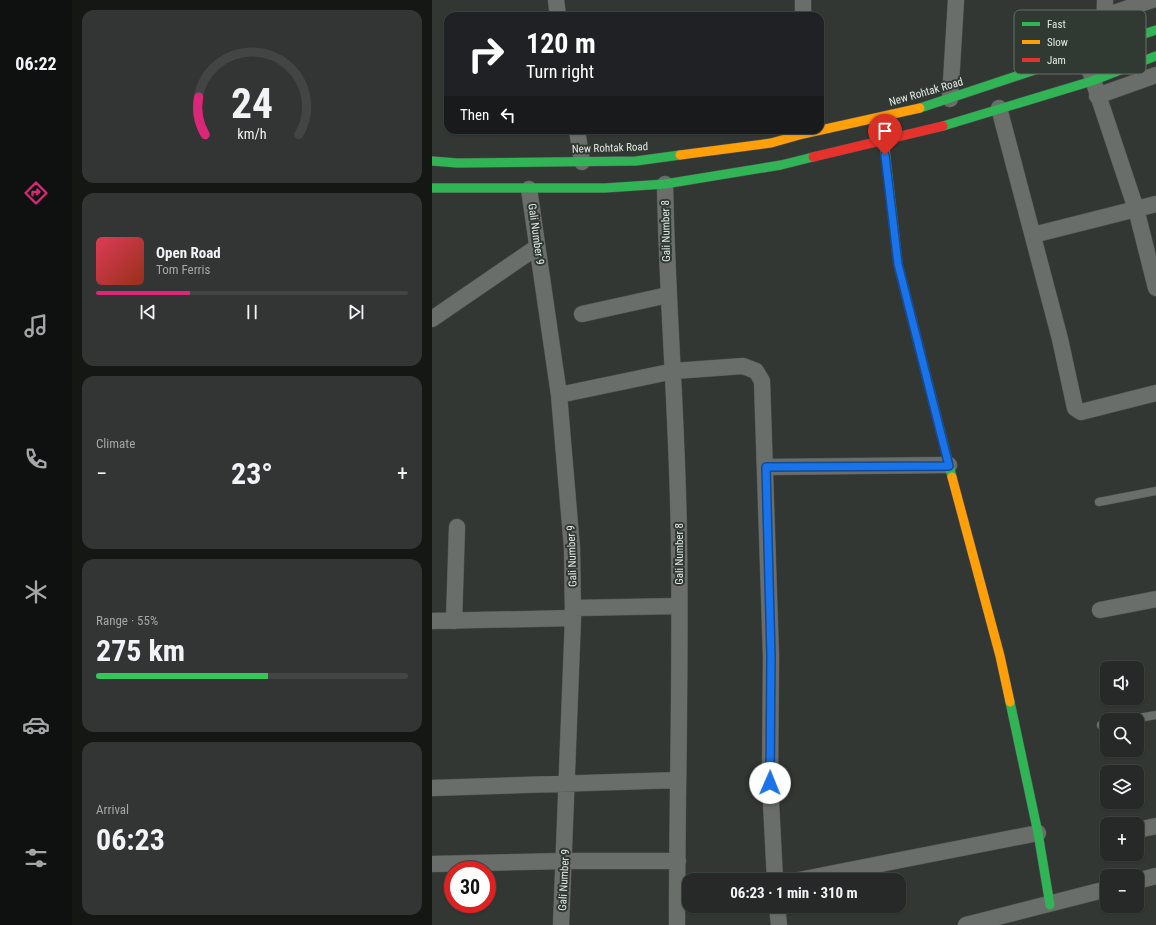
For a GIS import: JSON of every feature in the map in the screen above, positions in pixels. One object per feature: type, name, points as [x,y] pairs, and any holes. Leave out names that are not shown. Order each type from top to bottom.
[{"type":"main road","name":"New Rohtak Road","points":[[1146,33],[1156,30]]},
{"type":"main road","points":[[1146,61],[1156,56]]},
{"type":"main road","name":"New Rohtak Road","points":[[824,128],[926,107],[1023,74]]},
{"type":"main road","points":[[432,188],[605,188],[665,184],[780,165],[932,129],[999,108],[1095,88],[1122,74]]},
{"type":"main road","name":"New Rohtak Road","points":[[432,161],[457,163],[636,161],[771,143],[797,134]]},
{"type":"main road","points":[[884,140],[898,264],[949,466],[1000,656],[1038,832],[1050,905]]},
{"type":"street","points":[[556,0],[558,12]]},
{"type":"street","points":[[803,0],[803,12]]},
{"type":"street","points":[[950,99],[956,0]]},
{"type":"street","points":[[1123,10],[1152,0]]},
{"type":"street","points":[[1091,74],[1136,209],[1155,283]]},
{"type":"street","points":[[1095,88],[1156,75]]},
{"type":"street","points":[[999,108],[1060,339],[1075,408],[1081,412],[1156,393]]},
{"type":"street","points":[[578,134],[582,162]]},
{"type":"street","name":"Gali Number 8","points":[[665,184],[668,295],[674,371],[679,544],[678,861],[682,893]]},
{"type":"street","name":"Gali Number 9","points":[[529,189],[559,395],[572,548],[573,613],[562,925]]},
{"type":"street","points":[[1033,235],[1156,204]]},
{"type":"street","points":[[432,319],[538,247]]},
{"type":"street","points":[[582,314],[668,295]]},
{"type":"street","points":[[559,395],[674,371],[743,366],[756,371],[763,386],[771,656],[770,783],[775,873]]},
{"type":"street","points":[[766,467],[949,466]]},
{"type":"street","points":[[454,621],[457,527]]},
{"type":"street","points":[[1100,610],[1156,600]]},
{"type":"street","points":[[432,621],[454,621],[679,606]]},
{"type":"street","points":[[432,788],[678,780]]},
{"type":"street","points":[[1144,829],[1156,826]]},
{"type":"street","points":[[834,873],[1038,832]]},
{"type":"street","points":[[432,864],[565,861],[678,861]]},
{"type":"street","points":[[1144,879],[1156,876]]},
{"type":"street","points":[[966,925],[1100,892]]},
{"type":"street","name":"Gali Number 8","points":[[677,925],[682,905]]},
{"type":"street","points":[[778,913],[779,925]]},
{"type":"lane","points":[[1099,502],[1156,491]]},
{"type":"lane","points":[[1144,717],[1156,715]]},
{"type":"traffic: fast","points":[[1146,33],[1156,30]]},
{"type":"traffic: fast","points":[[1146,60],[1156,56]]},
{"type":"traffic: fast","points":[[920,108],[1023,74]]},
{"type":"traffic: fast","points":[[943,126],[1092,81],[1110,74]]},
{"type":"traffic: fast","points":[[884,141],[898,264],[952,477]]},
{"type":"traffic: fast","points":[[432,161],[457,163],[636,161],[680,155]]},
{"type":"traffic: fast","points":[[432,188],[605,188],[665,184],[781,165],[813,157]]},
{"type":"traffic: fast","points":[[1010,702],[1038,833],[1050,905]]},
{"type":"traffic: slow","points":[[824,129],[920,108]]},
{"type":"traffic: slow","points":[[680,155],[771,143],[803,134]]},
{"type":"traffic: slow","points":[[952,477],[1000,656],[1010,702]]},
{"type":"traffic: jam","points":[[813,157],[943,126]]},
{"type":"route","points":[[770,783],[771,656],[766,467],[949,466],[934,412],[898,264],[885,155]]}]
